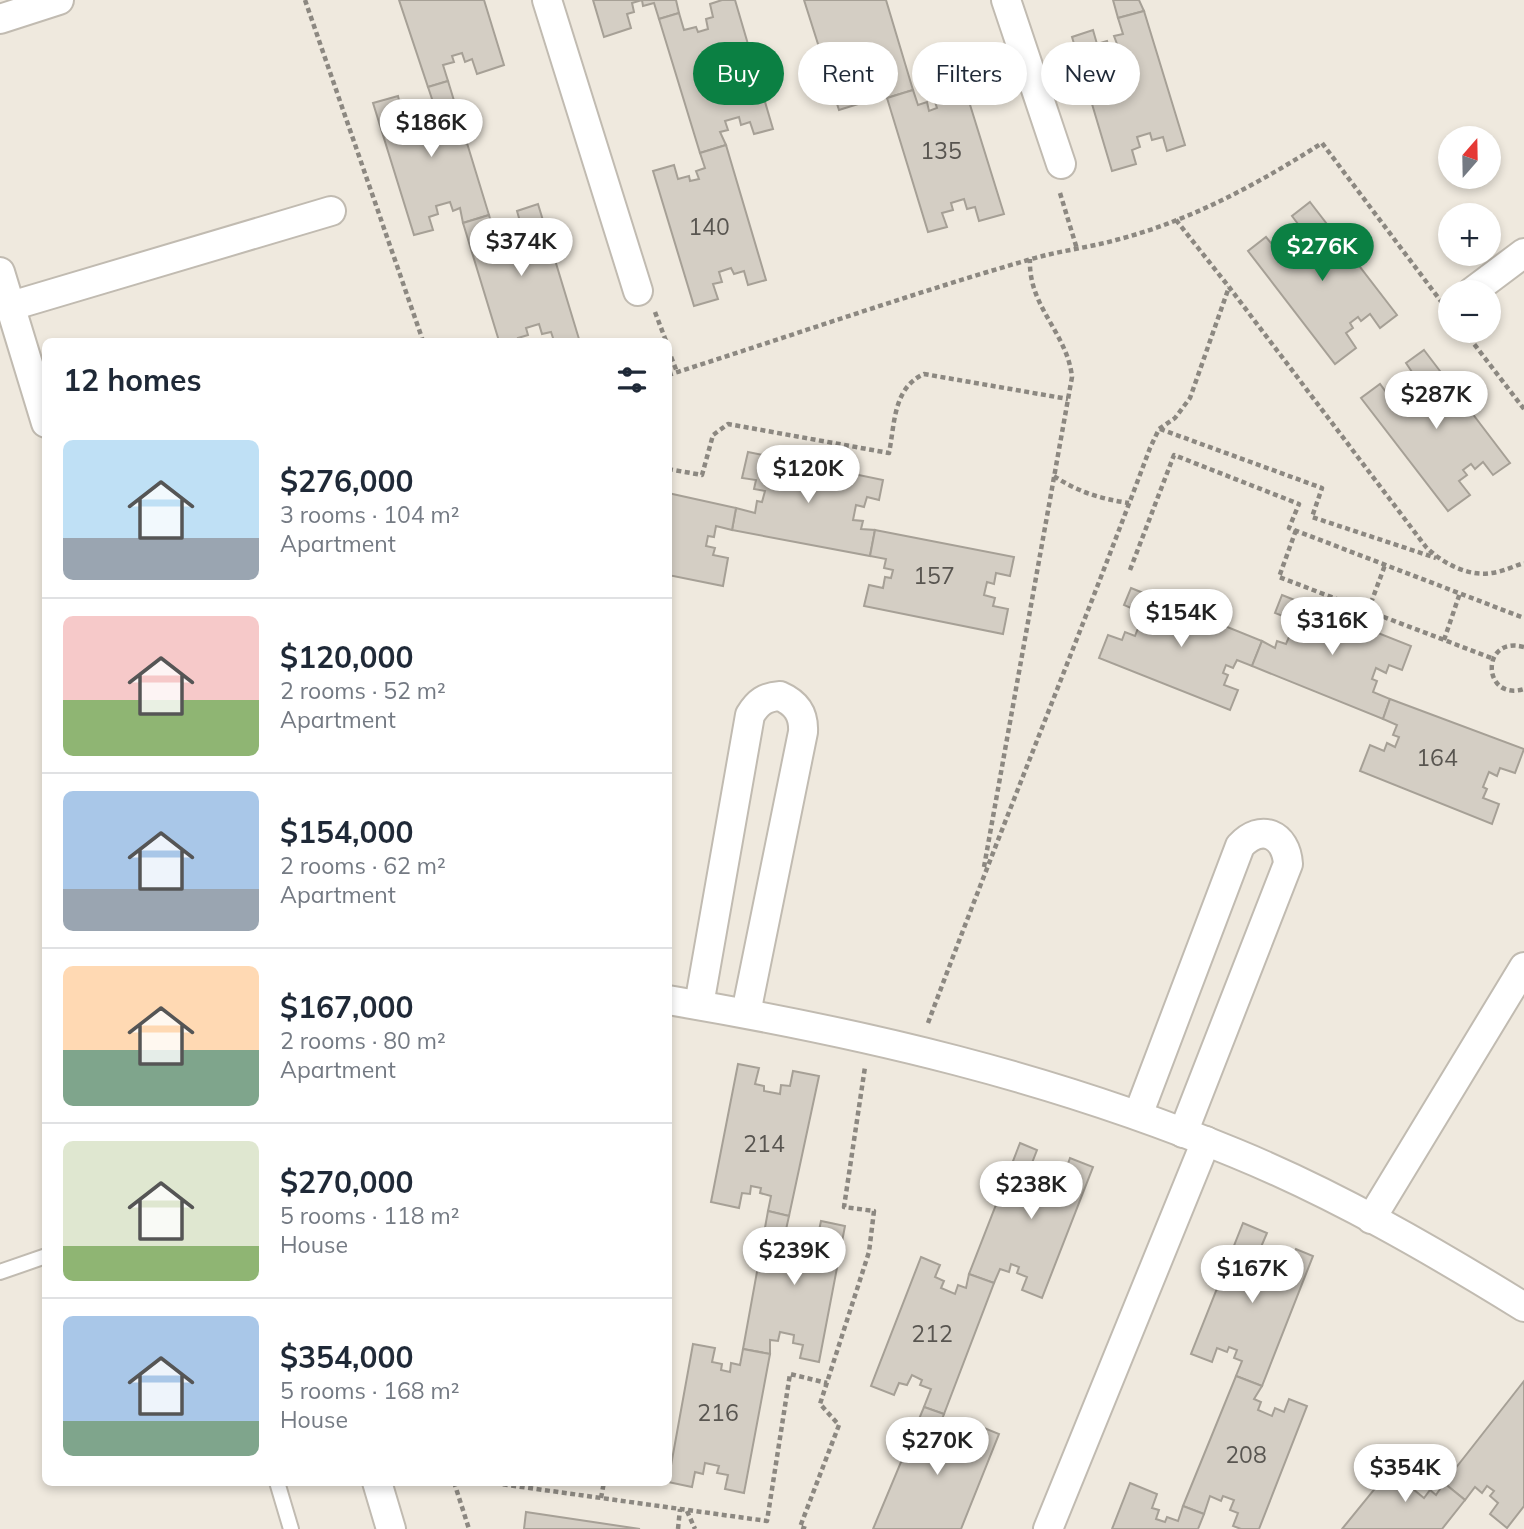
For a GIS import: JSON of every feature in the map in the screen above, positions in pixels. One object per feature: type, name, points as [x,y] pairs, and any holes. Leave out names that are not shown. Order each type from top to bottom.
[{"type":"street","points":[[0,19],[59,0]]},
{"type":"street","points":[[547,0],[638,291]]},
{"type":"street","points":[[1006,0],[1061,163]]},
{"type":"street","points":[[11,306],[331,211]]},
{"type":"street","points":[[1488,280],[1524,253]]},
{"type":"street","points":[[0,272],[42,410]]},
{"type":"street","points":[[699,1005],[750,715],[756,705],[765,698],[780,696],[795,705],[804,722],[803,732],[747,1013]]},
{"type":"street","points":[[1048,1529],[1194,1137],[1288,864],[1283,844],[1274,836],[1266,833],[1255,834],[1240,846],[1138,1115]]},
{"type":"street","points":[[1371,1219],[1524,967]]},
{"type":"street","points":[[672,1003],[747,1013],[869,1038],[1011,1074],[1138,1115],[1320,1192],[1524,1307]]},
{"type":"street","points":[[378,1486],[391,1529]]},
{"type":"lane","points":[[0,1272],[42,1257]]},
{"type":"lane","points":[[278,1486],[291,1529]]},
{"type":"path","points":[[305,0],[422,338]]},
{"type":"path","points":[[672,374],[1030,259],[1117,240],[1176,220],[1251,186],[1322,142],[1438,297]]},
{"type":"path","points":[[1061,163],[1059,192],[1077,249]]},
{"type":"path","points":[[1176,220],[1426,547],[1458,569],[1491,574],[1524,563]]},
{"type":"path","points":[[982,877],[1072,377],[1070,363],[1033,290],[1030,259]]},
{"type":"path","points":[[918,1050],[982,877],[1052,707],[1159,429],[1175,418],[1190,398],[1229,287]]},
{"type":"path","points":[[1473,343],[1524,409]]},
{"type":"path","points":[[672,359],[677,372]]},
{"type":"path","points":[[672,470],[702,475],[713,435],[728,424],[889,453],[900,394],[906,385],[924,374],[1068,399]]},
{"type":"path","points":[[1159,429],[1322,488],[1312,517],[1441,559]]},
{"type":"path","points":[[1130,570],[1174,455],[1299,504],[1289,528],[1524,618]]},
{"type":"path","points":[[1054,476],[1080,492],[1104,500],[1129,503]]},
{"type":"path","points":[[1296,530],[1279,577],[1494,659]]},
{"type":"path","points":[[1368,611],[1385,565]]},
{"type":"path","points":[[1444,640],[1460,593]]},
{"type":"path","points":[[1524,646],[1503,648],[1491,664],[1497,684],[1516,691],[1524,689]]},
{"type":"path","points":[[806,1529],[800,1527],[839,1425],[820,1404],[869,1252],[874,1211],[844,1207],[869,1038]]},
{"type":"path","points":[[515,1486],[767,1521],[790,1374],[827,1383]]},
{"type":"path","points":[[455,1486],[469,1529]]},
{"type":"path","points":[[601,1498],[603,1486]]},
{"type":"path","points":[[678,1529],[680,1509]]},
{"type":"path","points":[[687,1510],[695,1529]]},
{"type":"building","points":[[399,0],[484,0],[504,65],[477,74],[472,59],[465,62],[462,53],[452,56],[454,62],[443,65],[448,81],[428,87]]},
{"type":"building","points":[[593,0],[642,0],[632,3],[634,12],[627,14],[631,28],[604,37]]},
{"type":"building","points":[[642,0],[676,0],[679,13],[659,19],[654,3],[643,6]]},
{"type":"building","points":[[735,0],[747,42],[693,42],[693,105],[766,105],[773,129],[754,134],[750,122],[741,125],[739,117],[725,121],[728,130],[720,132],[726,145],[700,153],[659,19],[679,13],[684,30],[696,27],[698,32],[708,29],[706,19],[713,17],[710,4]]},
{"type":"building","points":[[804,0],[886,0],[912,90],[898,95],[898,42],[817,42]]},
{"type":"building","points":[[1113,0],[1139,0],[1144,11],[1118,18]]},
{"type":"building","points":[[1144,11],[1185,145],[1167,151],[1163,137],[1152,140],[1150,133],[1137,137],[1140,147],[1132,150],[1136,164],[1112,171],[1092,105],[1140,105],[1140,42],[1116,42],[1114,36],[1123,34],[1118,18]]},
{"type":"building","points":[[1093,30],[1096,42],[1073,42],[1072,37]]},
{"type":"building","points":[[448,81],[489,215],[463,223],[460,208],[453,211],[450,202],[436,206],[438,214],[429,217],[433,230],[414,235],[373,103],[398,96],[401,109],[410,106],[413,117],[423,113],[422,108],[434,105],[428,87]]},
{"type":"building","points":[[912,90],[912,105],[928,105],[929,111],[937,108],[936,105],[970,105],[1004,214],[979,221],[975,207],[967,209],[964,199],[951,203],[953,210],[942,213],[947,227],[928,232],[889,105],[898,105],[898,95]]},
{"type":"building","points":[[837,105],[855,105],[839,110]]},
{"type":"building","points":[[726,145],[766,280],[748,285],[744,271],[734,274],[731,268],[719,272],[722,282],[713,284],[718,299],[694,306],[653,171],[674,165],[678,179],[689,176],[690,181],[699,179],[696,171],[705,168],[700,153]]},
{"type":"building","points":[[1310,202],[1397,315],[1380,328],[1370,314],[1361,321],[1358,317],[1350,323],[1353,328],[1346,333],[1356,348],[1335,364],[1248,251],[1266,237],[1276,249],[1284,242],[1290,250],[1300,242],[1294,233],[1301,228],[1292,216]]},
{"type":"building","points":[[538,204],[579,338],[553,338],[551,332],[542,334],[539,324],[526,328],[528,335],[498,338],[463,223],[489,215],[493,230],[502,228],[504,236],[513,233],[511,228],[521,225],[517,211]]},
{"type":"building","points":[[1424,350],[1510,463],[1493,475],[1483,462],[1475,469],[1471,464],[1463,470],[1467,475],[1459,481],[1470,495],[1448,511],[1361,398],[1380,384],[1389,396],[1397,390],[1403,397],[1414,389],[1407,381],[1414,375],[1406,363]]},
{"type":"building","points":[[748,452],[883,480],[879,500],[867,497],[864,507],[856,505],[853,520],[863,521],[861,529],[875,530],[870,556],[732,530],[736,508],[755,513],[757,501],[762,502],[765,491],[754,489],[756,480],[742,478]]},
{"type":"building","points":[[672,494],[736,508],[732,530],[716,526],[714,537],[708,536],[706,546],[715,548],[713,555],[728,558],[723,586],[672,576]]},
{"type":"building","points":[[875,530],[1014,557],[1010,576],[996,573],[994,584],[987,582],[984,595],[995,598],[993,606],[1008,609],[1003,634],[864,606],[869,585],[883,588],[885,577],[891,578],[893,570],[884,568],[886,559],[870,556]]},
{"type":"building","points":[[1131,588],[1262,641],[1252,666],[1237,660],[1233,668],[1226,665],[1223,673],[1228,675],[1224,685],[1238,690],[1230,710],[1099,658],[1108,635],[1122,640],[1125,632],[1135,636],[1140,623],[1134,621],[1138,611],[1124,605]]},
{"type":"building","points":[[1282,595],[1411,646],[1402,670],[1389,665],[1386,673],[1376,668],[1372,679],[1377,681],[1373,692],[1390,699],[1383,719],[1252,666],[1262,641],[1275,648],[1277,641],[1286,644],[1292,630],[1284,627],[1288,618],[1275,613]]},
{"type":"building","points":[[1390,699],[1524,749],[1515,773],[1500,768],[1497,776],[1489,772],[1483,787],[1487,789],[1483,798],[1499,804],[1492,824],[1360,771],[1370,745],[1384,751],[1387,743],[1395,747],[1399,737],[1393,735],[1397,725],[1383,719]]},
{"type":"building","points":[[738,1064],[759,1068],[755,1084],[764,1086],[764,1091],[780,1094],[781,1085],[790,1086],[793,1071],[819,1076],[789,1216],[768,1211],[771,1196],[760,1193],[761,1188],[751,1186],[750,1194],[742,1193],[739,1208],[711,1202]]},
{"type":"building","points":[[1020,1143],[1037,1150],[1032,1163],[1042,1167],[1040,1174],[1052,1179],[1056,1169],[1065,1172],[1070,1158],[1093,1167],[1042,1298],[1022,1290],[1027,1277],[1017,1273],[1019,1267],[1011,1264],[1009,1272],[1000,1269],[994,1283],[969,1274]]},
{"type":"building","points":[[768,1211],[789,1216],[785,1234],[798,1237],[797,1242],[808,1244],[809,1233],[818,1235],[821,1221],[845,1226],[819,1362],[800,1358],[803,1345],[793,1343],[794,1335],[780,1332],[778,1341],[770,1340],[770,1354],[743,1349]]},
{"type":"building","points":[[1243,1223],[1267,1233],[1261,1247],[1269,1250],[1265,1260],[1278,1265],[1281,1258],[1291,1262],[1296,1249],[1313,1256],[1262,1386],[1236,1376],[1242,1361],[1234,1358],[1237,1350],[1229,1347],[1227,1352],[1217,1348],[1212,1362],[1191,1354]]},
{"type":"building","points":[[921,1257],[940,1265],[935,1277],[944,1281],[941,1288],[955,1294],[958,1285],[966,1288],[969,1274],[994,1283],[944,1414],[924,1407],[931,1389],[920,1385],[922,1380],[912,1375],[907,1385],[899,1383],[894,1395],[871,1386]]},
{"type":"building","points":[[693,1344],[715,1348],[712,1362],[722,1364],[721,1370],[730,1372],[731,1363],[740,1365],[743,1349],[770,1354],[744,1493],[725,1489],[728,1475],[717,1473],[719,1466],[705,1463],[703,1474],[695,1472],[692,1487],[672,1483],[672,1460]]},
{"type":"building","points":[[1236,1376],[1262,1386],[1254,1399],[1261,1402],[1258,1410],[1272,1416],[1275,1408],[1284,1412],[1289,1399],[1307,1406],[1259,1529],[1233,1526],[1238,1513],[1230,1510],[1234,1500],[1223,1496],[1221,1501],[1210,1496],[1204,1514],[1183,1506]]},
{"type":"building","points":[[1524,1381],[1524,1506],[1507,1528],[1490,1514],[1498,1503],[1490,1496],[1494,1491],[1487,1486],[1482,1493],[1475,1487],[1465,1500],[1444,1483]]},
{"type":"building","points":[[924,1407],[944,1414],[938,1429],[949,1433],[947,1439],[956,1443],[959,1434],[966,1437],[972,1423],[999,1434],[961,1529],[873,1529]]},
{"type":"building","points":[[1403,1454],[1418,1465],[1410,1476],[1418,1482],[1413,1489],[1424,1498],[1430,1490],[1436,1495],[1444,1483],[1465,1500],[1442,1529],[1342,1529]]},
{"type":"building","points":[[1130,1483],[1157,1494],[1152,1508],[1159,1510],[1156,1519],[1165,1522],[1167,1517],[1178,1521],[1183,1506],[1204,1514],[1198,1529],[1112,1529]]},
{"type":"building","points":[[526,1512],[573,1519],[640,1529],[524,1529]]}]
